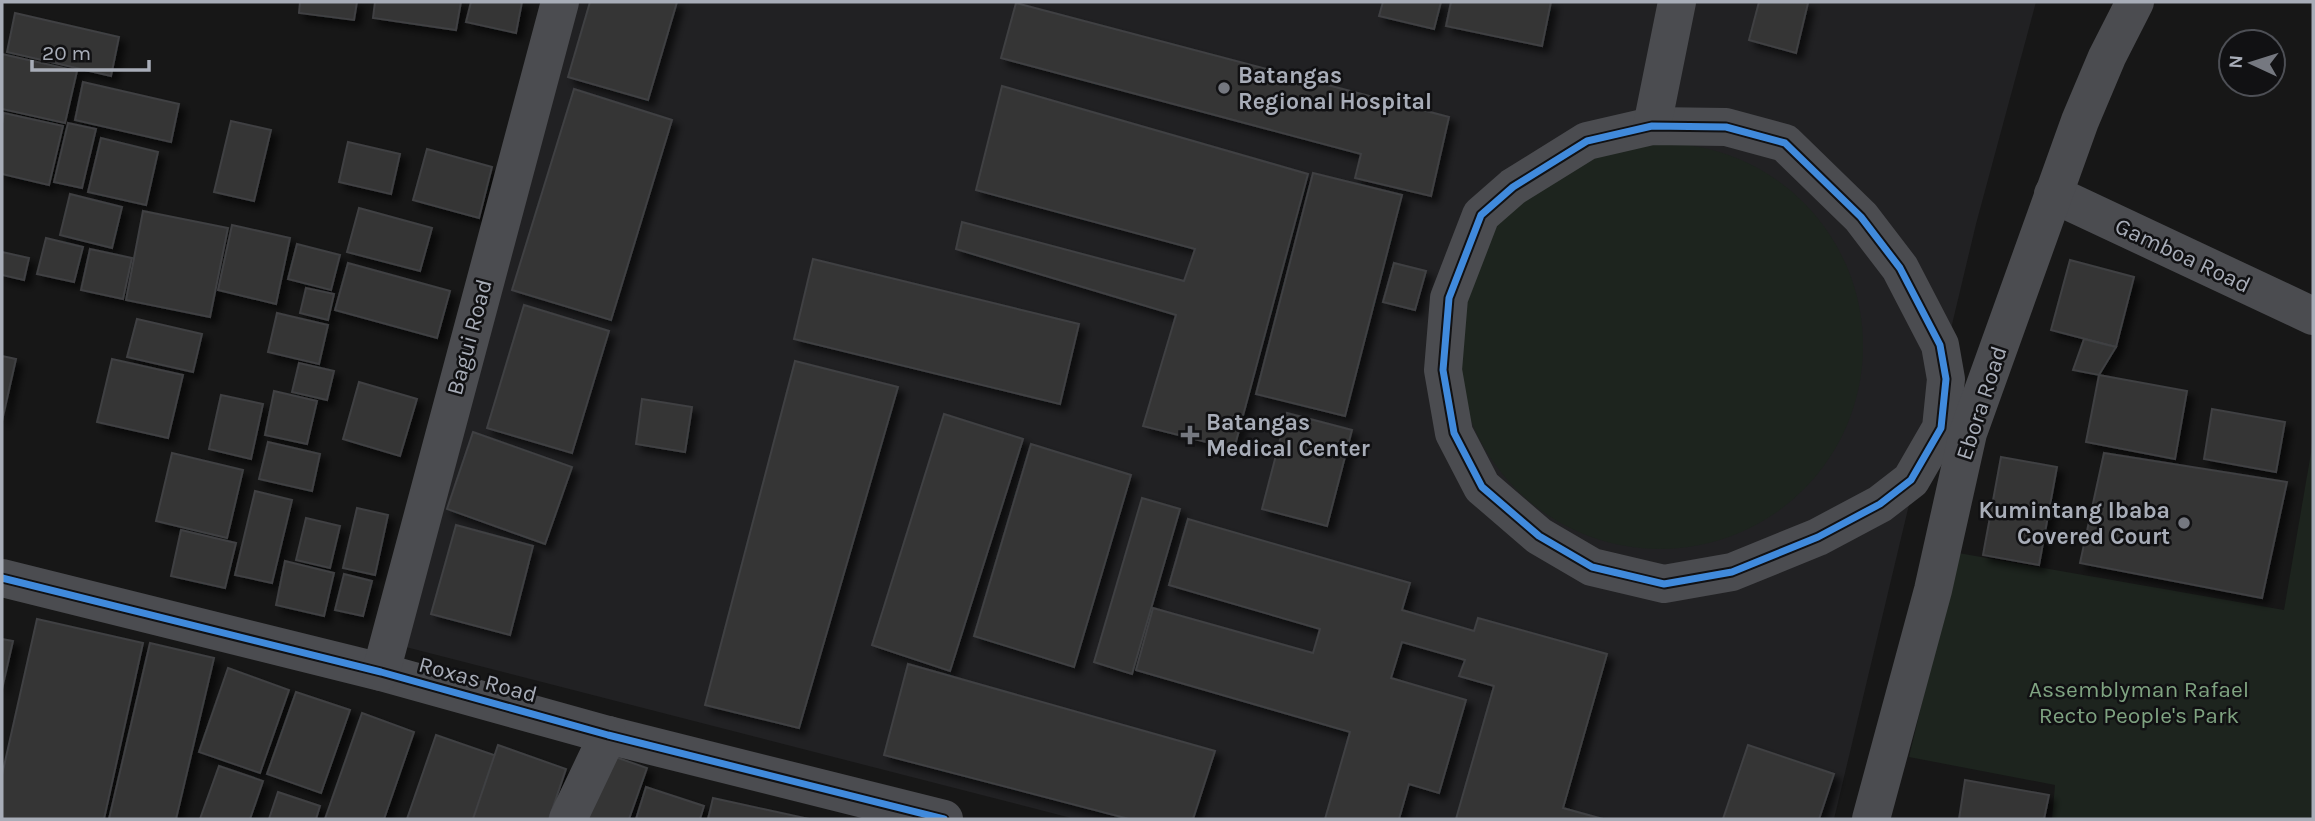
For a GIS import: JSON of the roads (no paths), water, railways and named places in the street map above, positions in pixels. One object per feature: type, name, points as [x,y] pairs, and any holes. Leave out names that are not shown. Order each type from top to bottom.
[{"type":"street","name":"Bagui Road","points":[[381,672],[560,2]]},
{"type":"street","points":[[1652,126],[1677,2]]},
{"type":"street","name":"Ebora Road","points":[[1871,819],[1933,590],[1955,430],[2107,57],[2135,2]]},
{"type":"street","points":[[1652,126],[1726,127],[1785,143],[1861,217],[1900,268],[1940,345],[1955,430],[1911,480],[1880,504],[1818,537],[1732,572],[1664,584],[1592,567],[1539,536],[1482,487],[1454,433],[1443,370],[1449,298],[1481,215],[1513,187],[1587,141],[1652,126]]},
{"type":"street","name":"Gamboa Road","points":[[2053,194],[2313,316]]},
{"type":"street","name":"Roxas Road","points":[[2,578],[381,672],[608,735],[845,808],[944,819]]},
{"type":"street","points":[[568,819],[608,735]]},
{"type":"place","name":"Batangas Regional Hospital","points":[[1224,88]]},
{"type":"place","name":"Batangas Medical Center","points":[[1190,435]]},
{"type":"place","name":"Kumintang Ibaba Covered Court","points":[[2184,523]]},
{"type":"park label","name":"Assemblyman Rafael Recto People's Park","points":[[2139,702]]}]
